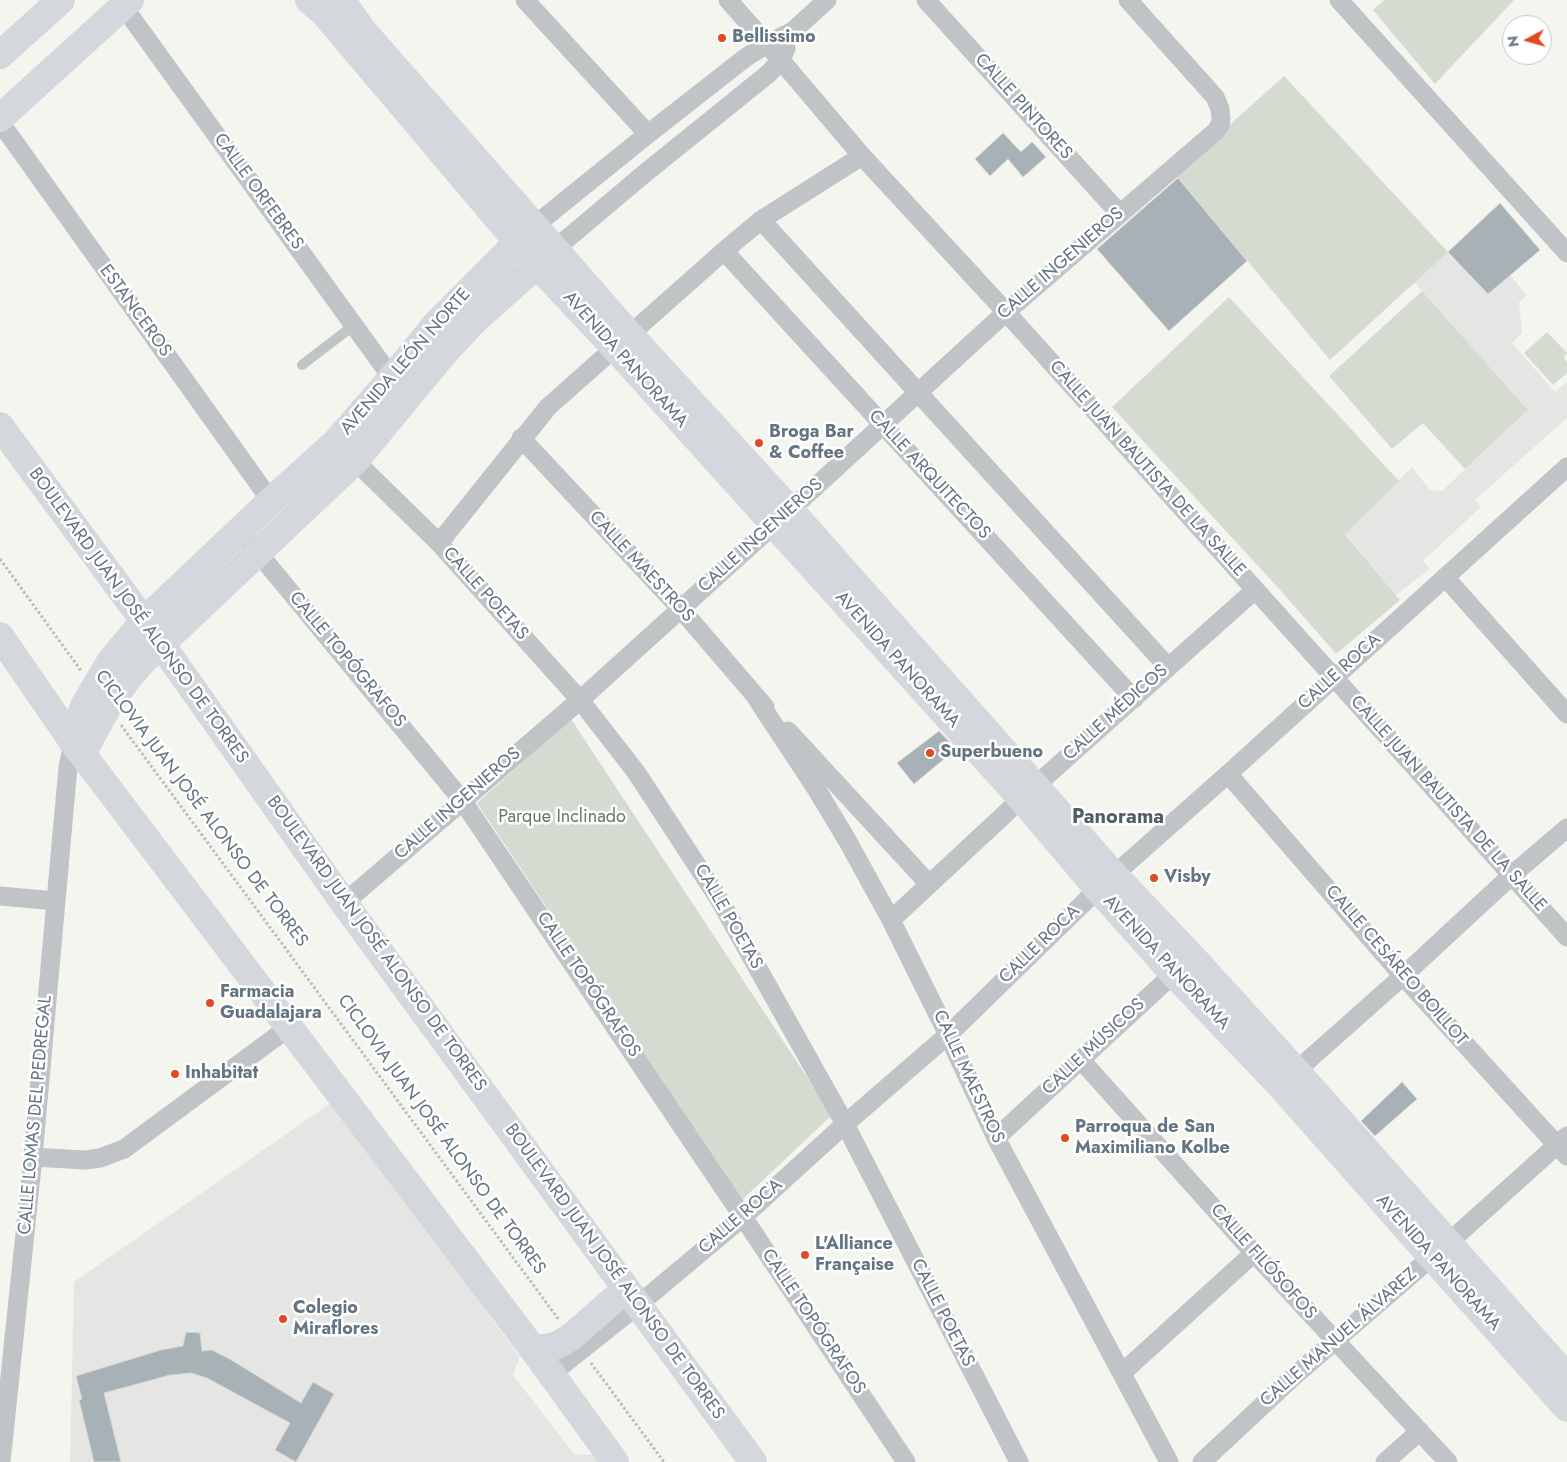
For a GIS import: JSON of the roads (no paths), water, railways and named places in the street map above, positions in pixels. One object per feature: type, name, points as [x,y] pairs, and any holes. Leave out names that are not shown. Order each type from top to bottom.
[{"type":"street","points":[[0,55],[61,0]]},
{"type":"street","name":"AVENIDA PANORAMA","points":[[309,0],[325,14],[782,517],[1106,882],[1288,1077],[1440,1250],[1567,1408]]},
{"type":"street","name":"AVENIDA PANORAMA","points":[[342,0],[363,31],[526,234]]},
{"type":"street","points":[[525,0],[648,134]]},
{"type":"street","name":"CALLE JUAN BAUTISTA DE LA SALLE","points":[[728,0],[862,156],[1006,312],[1567,937]]},
{"type":"street","name":"AVENIDA LEÓN NORTE","points":[[143,622],[336,442],[436,324],[526,234],[648,134],[745,58],[793,31],[827,0]]},
{"type":"street","name":"CALLE PINTORES","points":[[926,0],[1120,214]]},
{"type":"street","name":"CALLE INGENIEROS","points":[[344,903],[580,700],[1006,312],[1215,132],[1220,125],[1221,118],[1220,109],[1215,97],[1128,0]]},
{"type":"street","points":[[1339,0],[1567,253]]},
{"type":"street","points":[[0,118],[127,3]]},
{"type":"street","name":"CALLE ORFEBRES","points":[[127,3],[392,378]]},
{"type":"street","name":"AVENIDA LEÓN NORTE","points":[[75,754],[78,721],[101,698],[128,678],[143,649],[258,554],[355,461],[444,353],[475,320],[644,174],[768,74],[781,60],[793,31]]},
{"type":"street","name":"ESTANCEROS","points":[[0,122],[271,501]]},
{"type":"street","points":[[439,543],[548,407],[761,220],[862,156]]},
{"type":"street","points":[[761,220],[1168,667]]},
{"type":"street","name":"CALLE ARQUITECTOS","points":[[724,251],[1134,699]]},
{"type":"street","name":"BOULEVARD JUAN JOSÉ ALONSO DE TORRES","points":[[0,426],[143,622],[143,649],[344,903],[753,1462]]},
{"type":"street","name":"CALLE MAESTROS","points":[[522,438],[680,608],[757,699],[929,884]]},
{"type":"street","name":"CALLE POETAS","points":[[336,442],[439,543],[580,700],[636,772],[719,900],[845,1124],[1019,1462]]},
{"type":"street","name":"CALLE ROCA","points":[[632,1297],[743,1217],[948,1034],[1106,882],[1445,578],[1564,476]]},
{"type":"street","name":"CALLE TOPÓGRAFOS","points":[[239,531],[462,800],[906,1462]]},
{"type":"street","points":[[1445,578],[1567,714]]},
{"type":"street","name":"CALLE MÉDICOS","points":[[891,920],[1028,792],[1254,590]]},
{"type":"street","points":[[0,636],[75,754],[288,1028],[533,1349],[616,1462]]},
{"type":"street","name":"CALLE MAESTROS","points":[[757,699],[827,807],[891,920],[948,1034],[996,1138],[1168,1462]]},
{"type":"street","name":"CALLE LOMAS DEL PEDREGAL","points":[[1,1462],[33,1156],[56,900],[75,754]]},
{"type":"street","name":"CALLE CESÁREO BOILLOT","points":[[1228,774],[1403,976],[1564,1146]]},
{"type":"street","points":[[1288,1077],[1403,976],[1512,875],[1567,828]]},
{"type":"street","points":[[0,896],[56,900]]},
{"type":"street","name":"CALLE MÚSICOS","points":[[996,1138],[1183,965]]},
{"type":"street","points":[[33,1156],[85,1160],[100,1158],[124,1149],[288,1028]]},
{"type":"street","name":"CALLE FILÓSOFOS","points":[[1081,1060],[1334,1341],[1448,1462]]},
{"type":"street","name":"CALLE MANUEL ÁLVAREZ","points":[[1202,1462],[1334,1341],[1564,1146]]},
{"type":"street","name":"AVENIDA PANORAMA","points":[[1440,1250],[1567,1377]]},
{"type":"street","points":[[1122,1373],[1254,1253]]},
{"type":"street","points":[[551,1374],[576,1344],[632,1297]]},
{"type":"street","points":[[533,1349],[576,1344]]},
{"type":"street","points":[[1385,1462],[1420,1431]]},
{"type":"lane","points":[[302,365],[354,325]]},
{"type":"place","name":"Bellissimo","points":[[722,38]]},
{"type":"place","name":"Broga Bar & Coffee","points":[[759,443]]},
{"type":"place","name":"Superbueno","points":[[930,753]]},
{"type":"place","name":"Visby","points":[[1154,878]]},
{"type":"place","name":"Farmacia Guadalajara","points":[[210,1003]]},
{"type":"place","name":"Inhabitat","points":[[175,1074]]},
{"type":"place","name":"Parroqua de San Maximiliano Kolbe","points":[[1065,1138]]},
{"type":"place","name":"L'Alliance Française","points":[[805,1255]]},
{"type":"place","name":"Colegio Miraflores","points":[[283,1319]]},
{"type":"district","name":"Panorama","points":[[1118,818]]},
{"type":"park label","name":"Parque Inclinado","points":[[562,818]]}]
